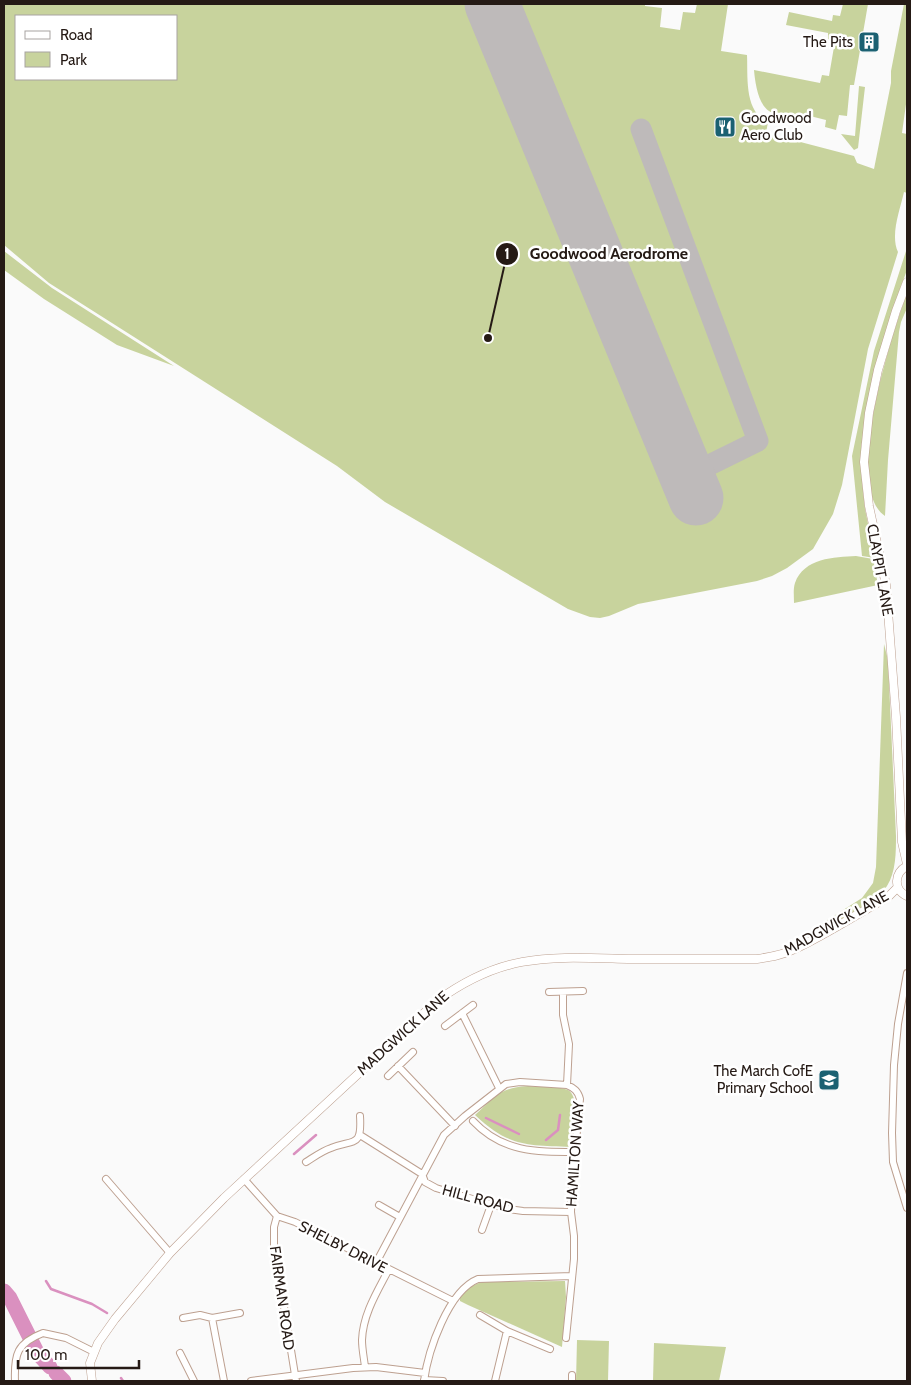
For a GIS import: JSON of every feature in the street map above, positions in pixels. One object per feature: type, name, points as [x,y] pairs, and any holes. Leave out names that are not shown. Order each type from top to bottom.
[{"type":"street","name":"CLAYPIT LANE","points":[[907,282],[878,370],[869,413],[864,462],[869,506],[886,585],[902,842],[907,865]]},
{"type":"street","points":[[907,865],[898,874],[896,880],[901,893],[907,896]]},
{"type":"street","name":"MADGWICK LANE","points":[[92,1381],[90,1363],[98,1343],[114,1319],[170,1253],[244,1179],[436,1001],[465,982],[512,963],[548,958],[757,959],[777,955],[794,950],[814,939],[888,897],[898,888]]},
{"type":"street","points":[[907,973],[898,1024],[894,1065],[892,1162],[907,1208]]},
{"type":"street","points":[[549,992],[583,991]]},
{"type":"street","points":[[563,992],[563,1015],[569,1044],[567,1084]]},
{"type":"street","points":[[445,1026],[474,1006]]},
{"type":"street","points":[[462,1013],[499,1088]]},
{"type":"street","points":[[388,1076],[413,1052]]},
{"type":"street","points":[[398,1066],[455,1126]]},
{"type":"street","name":"HAMILTON WAY","points":[[376,1263],[444,1135],[499,1088],[514,1082],[567,1084],[579,1093],[580,1099],[571,1212],[574,1236],[566,1338]]},
{"type":"street","points":[[306,1162],[331,1147],[348,1144],[360,1136],[360,1116]]},
{"type":"street","points":[[473,1121],[484,1132],[500,1142],[515,1147],[531,1150],[575,1152]]},
{"type":"street","name":"HILL ROAD","points":[[360,1136],[422,1174],[422,1179],[429,1185],[491,1205],[523,1211],[571,1212]]},
{"type":"street","points":[[106,1179],[170,1253]]},
{"type":"street","name":"SHELBY DRIVE","points":[[244,1179],[277,1216],[296,1222],[454,1301]]},
{"type":"street","points":[[379,1205],[400,1217]]},
{"type":"street","points":[[482,1230],[491,1205]]},
{"type":"street","name":"FAIRMAN ROAD","points":[[277,1216],[274,1227],[274,1245],[296,1379]]},
{"type":"street","points":[[365,1367],[362,1342],[364,1324],[388,1269]]},
{"type":"street","points":[[424,1378],[431,1350],[454,1301],[469,1283],[478,1279],[572,1276]]},
{"type":"street","points":[[183,1318],[200,1315],[212,1318],[240,1313]]},
{"type":"street","points":[[480,1315],[507,1331],[550,1349]]},
{"type":"street","points":[[212,1318],[224,1381]]},
{"type":"street","points":[[495,1381],[507,1331]]},
{"type":"street","points":[[15,1381],[16,1356],[23,1343],[38,1335],[44,1333],[57,1335],[94,1352]]},
{"type":"street","points":[[180,1353],[194,1381]]},
{"type":"street","points":[[250,1381],[296,1379],[365,1367],[376,1367],[443,1381]]},
{"type":"green space","points":[[4,4],[645,4],[645,6],[662,8],[660,27],[680,30],[683,12],[695,13],[697,4],[728,4],[721,51],[747,55],[751,102],[760,117],[768,122],[766,133],[854,156],[857,163],[874,169],[904,4],[907,4],[907,97],[902,133],[907,134],[907,193],[904,192],[896,222],[895,238],[898,252],[868,349],[842,485],[833,514],[813,549],[787,568],[757,581],[638,604],[600,618],[590,617],[568,609],[385,502],[337,466],[49,283],[4,245]]},
{"type":"green space","points":[[843,4],[868,4],[854,85],[850,85],[847,116],[839,115],[836,130],[825,127],[826,120],[806,115],[804,121],[781,116],[769,111],[765,108],[760,98],[754,70],[820,83],[822,75],[829,76],[835,41],[828,39],[828,33],[786,25],[789,12],[832,21],[833,15],[840,16]]},
{"type":"green space","points":[[859,86],[865,87],[858,148],[854,150],[841,134],[855,136]]},
{"type":"green space","points":[[907,248],[907,270],[873,374],[861,448],[865,509],[875,558],[862,556],[852,456],[874,351]]},
{"type":"green space","points":[[4,251],[52,288],[174,366],[117,345],[44,299],[4,270]]},
{"type":"green space","points":[[907,293],[907,308],[899,332],[885,516],[873,500],[868,475],[869,444],[882,374]]},
{"type":"green space","points":[[856,556],[873,559],[878,585],[794,603],[795,583],[805,568],[829,558]]},
{"type":"green space","points":[[884,644],[888,660],[896,836],[896,855],[892,875],[887,886],[871,901],[846,917],[798,942],[796,940],[862,898],[873,883],[876,867]]},
{"type":"green space","points":[[528,1086],[560,1088],[568,1090],[572,1094],[575,1116],[571,1147],[542,1146],[508,1139],[475,1115],[498,1094],[510,1089]]},
{"type":"green space","points":[[565,1281],[566,1297],[562,1347],[460,1301],[460,1298],[467,1290],[482,1282]]},
{"type":"green space","points":[[577,1340],[609,1341],[608,1381],[576,1381]]},
{"type":"green space","points":[[654,1343],[726,1347],[719,1381],[653,1381]]},
{"type":"waterway","points":[[546,1140],[558,1130],[560,1115]]},
{"type":"waterway","points":[[486,1118],[519,1134]]},
{"type":"waterway","points":[[294,1154],[316,1135]]},
{"type":"waterway","points":[[46,1281],[51,1289],[92,1304],[107,1313]]},
{"type":"waterway","points":[[4,1291],[10,1298],[38,1354],[50,1367]]},
{"type":"waterway","points":[[56,1373],[64,1381]]},
{"type":"taxiway","points":[[641,129],[758,441],[687,476]]},
{"type":"runway","points":[[492,4],[696,498]]},
{"type":"place","name":"The Pits","points":[[869,42]]},
{"type":"place","name":"Goodwood Aero Club","points":[[725,127]]},
{"type":"place","name":"Goodwood Aerodrome","points":[[488,338]]},
{"type":"place","name":"The March CofE Primary School","points":[[829,1080]]}]
